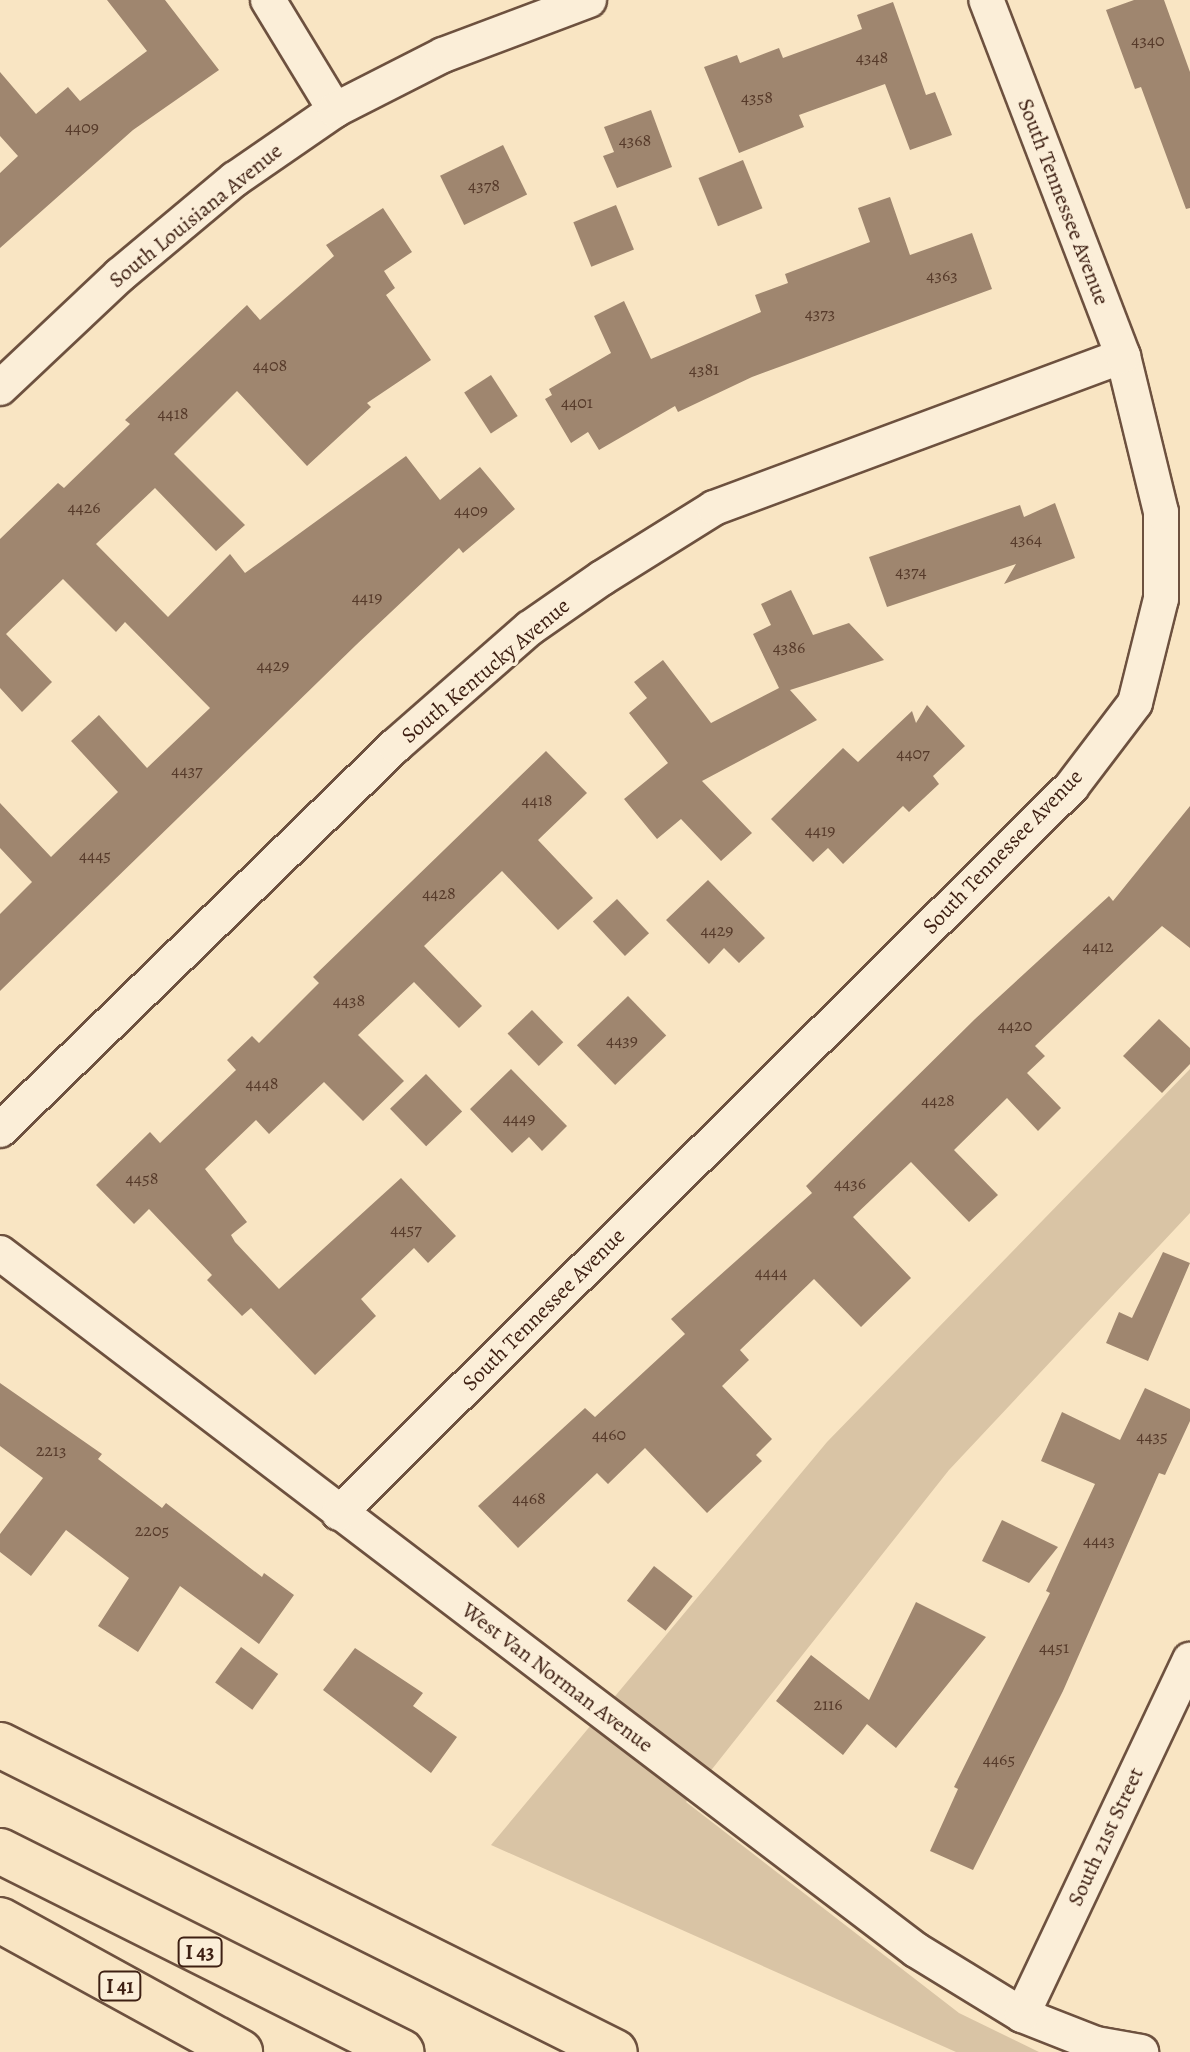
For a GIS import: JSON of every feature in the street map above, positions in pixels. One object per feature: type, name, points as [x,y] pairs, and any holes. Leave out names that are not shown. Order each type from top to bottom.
[{"type":"highway","points":[[0,1745],[615,2052]]},
{"type":"highway","name":"I 43","points":[[0,1851],[401,2052]]},
{"type":"highway","name":"I 41","points":[[0,1920],[240,2052]]},
{"type":"street","points":[[268,0],[335,110]]},
{"type":"street","name":"South Louisiana Avenue","points":[[0,388],[200,208],[335,110],[443,55],[589,0]]},
{"type":"street","name":"South Tennessee Avenue","points":[[339,1513],[1072,786],[1135,703],[1161,599],[1161,512],[1123,356],[986,0]]},
{"type":"street","name":"South Kentucky Avenue","points":[[0,1130],[395,746],[530,628],[602,578],[714,508],[1123,356]]},
{"type":"street","name":"West Van Norman Avenue","points":[[0,1253],[916,1950],[1022,2015],[1096,2044],[1141,2052]]},
{"type":"street","name":"South 21st Street","points":[[1022,2015],[1190,1660]]},
{"type":"shaded area","points":[[1190,1069],[1190,1213],[949,1470],[686,1802],[959,2013],[1039,2052],[956,2052],[491,1845],[827,1442]]},
{"type":"building","points":[[107,0],[165,0],[219,70],[133,130],[0,248],[0,173],[18,156],[0,136],[0,72],[36,114],[68,87],[80,101],[147,51]]},
{"type":"building","points":[[1134,0],[1164,0],[1190,72],[1190,208],[1186,209],[1141,87],[1135,89],[1106,10]]},
{"type":"building","points":[[893,2],[926,95],[935,92],[952,135],[910,150],[885,84],[799,115],[804,127],[739,153],[704,67],[737,55],[740,63],[779,48],[783,58],[862,29],[857,15]]},
{"type":"building","points":[[651,110],[672,167],[617,188],[603,156],[614,152],[604,127]]},
{"type":"building","points":[[503,145],[527,194],[464,225],[440,176]]},
{"type":"building","points":[[743,160],[762,208],[718,226],[698,178]]},
{"type":"building","points":[[890,197],[910,255],[972,233],[992,289],[752,377],[678,412],[675,406],[599,450],[588,432],[571,443],[545,399],[552,395],[549,389],[611,353],[594,316],[624,301],[651,359],[761,312],[755,295],[788,283],[785,274],[870,242],[858,208]]},
{"type":"building","points":[[616,205],[634,250],[591,267],[573,222]]},
{"type":"building","points":[[383,208],[412,252],[384,271],[395,288],[386,295],[431,360],[367,403],[371,407],[307,466],[237,391],[174,454],[245,525],[216,551],[155,488],[96,544],[168,617],[230,554],[245,573],[406,456],[440,500],[480,467],[515,509],[463,553],[459,548],[0,991],[0,914],[32,882],[0,848],[0,803],[51,857],[118,792],[71,741],[99,715],[147,768],[210,708],[125,622],[116,632],[63,579],[6,634],[52,682],[22,712],[0,688],[0,539],[58,483],[64,488],[130,424],[125,420],[247,305],[260,320],[334,256],[326,245]]},
{"type":"building","points":[[491,375],[518,416],[491,434],[464,392]]},
{"type":"building","points":[[1055,503],[1075,558],[1004,584],[1016,564],[887,607],[869,557],[1020,505],[1024,517]]},
{"type":"building","points":[[791,590],[813,635],[849,623],[884,660],[790,690],[817,720],[702,781],[752,833],[721,861],[681,819],[657,839],[624,799],[668,763],[629,713],[647,698],[634,682],[663,660],[711,723],[779,688],[753,634],[771,625],[761,604]]},
{"type":"building","points":[[927,705],[965,746],[933,776],[939,784],[909,812],[903,806],[843,864],[828,848],[813,862],[771,819],[843,748],[858,762],[912,711],[916,723]]},
{"type":"building","points":[[546,751],[587,793],[538,840],[593,898],[558,930],[502,871],[424,946],[482,1006],[459,1028],[414,982],[358,1035],[404,1081],[363,1121],[324,1082],[269,1134],[256,1120],[205,1169],[247,1222],[231,1235],[235,1242],[279,1289],[401,1178],[456,1236],[428,1263],[414,1248],[361,1299],[376,1316],[315,1375],[251,1308],[242,1316],[207,1280],[212,1275],[149,1209],[134,1224],[96,1185],[150,1132],[160,1143],[236,1070],[227,1060],[252,1036],[259,1043],[319,983],[313,977]]},
{"type":"building","points":[[1190,806],[1190,948],[1162,926],[1035,1046],[1045,1056],[1027,1073],[1061,1108],[1038,1131],[1007,1098],[954,1150],[998,1195],[969,1222],[911,1162],[853,1217],[911,1278],[861,1327],[814,1279],[740,1350],[749,1360],[722,1386],[772,1439],[756,1455],[762,1461],[707,1513],[645,1448],[608,1484],[597,1473],[518,1548],[478,1506],[585,1408],[595,1417],[685,1334],[671,1319],[812,1193],[806,1186],[975,1019],[1109,896],[1113,901]]},
{"type":"building","points":[[708,880],[765,938],[739,963],[724,948],[709,964],[666,920]]},
{"type":"building","points":[[617,899],[649,933],[625,956],[593,922]]},
{"type":"building","points":[[628,996],[666,1036],[615,1085],[577,1045]]},
{"type":"building","points":[[532,1010],[563,1042],[539,1066],[508,1034]]},
{"type":"building","points":[[1159,1019],[1190,1048],[1190,1064],[1162,1093],[1123,1056]]},
{"type":"building","points":[[511,1069],[567,1126],[542,1151],[529,1137],[512,1153],[470,1109]]},
{"type":"building","points":[[426,1074],[462,1111],[426,1146],[390,1109]]},
{"type":"building","points":[[1163,1252],[1190,1263],[1148,1361],[1106,1343],[1119,1312],[1132,1318]]},
{"type":"building","points":[[0,1383],[102,1454],[98,1459],[162,1508],[166,1503],[262,1577],[264,1573],[294,1595],[259,1644],[180,1586],[138,1652],[98,1626],[129,1578],[66,1530],[31,1576],[0,1552],[0,1534],[43,1478],[0,1446]]},
{"type":"building","points":[[1145,1388],[1190,1409],[1190,1421],[1165,1475],[1159,1473],[1063,1691],[973,1870],[930,1851],[958,1789],[954,1787],[1050,1593],[1046,1591],[1095,1484],[1041,1461],[1062,1412],[1120,1440]]},
{"type":"building","points":[[1002,1520],[1058,1547],[1029,1583],[982,1561]]},
{"type":"building","points":[[654,1566],[693,1596],[666,1631],[627,1601]]},
{"type":"building","points":[[916,1602],[986,1637],[896,1748],[867,1724],[843,1755],[776,1701],[811,1655],[869,1700]]},
{"type":"building","points":[[241,1647],[278,1674],[252,1710],[215,1683]]},
{"type":"building","points":[[355,1648],[423,1693],[413,1706],[457,1737],[431,1773],[323,1690]]}]
